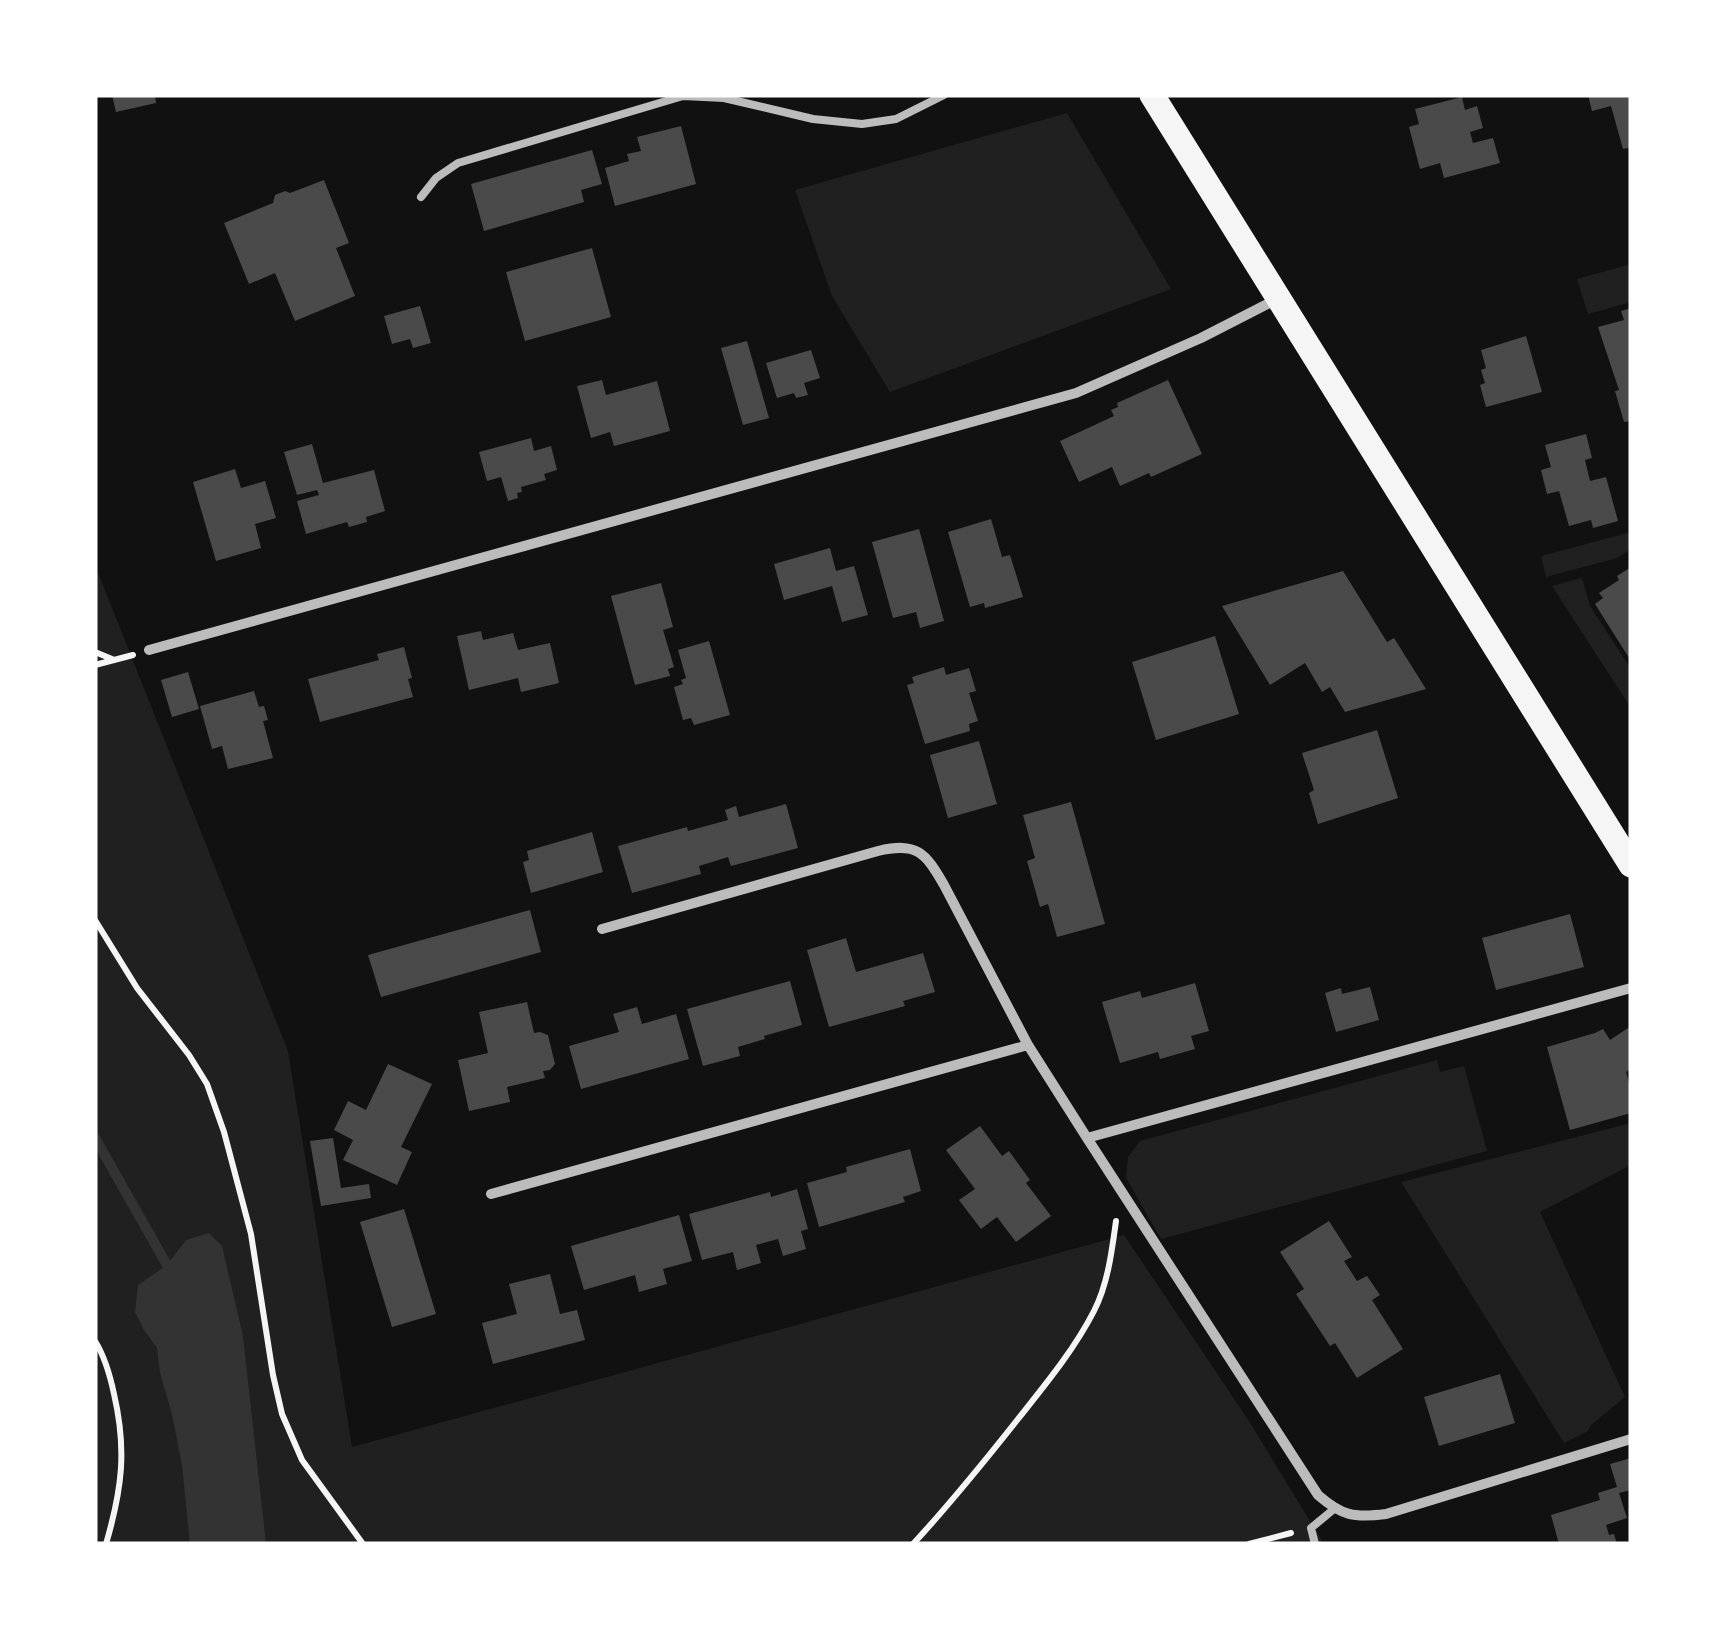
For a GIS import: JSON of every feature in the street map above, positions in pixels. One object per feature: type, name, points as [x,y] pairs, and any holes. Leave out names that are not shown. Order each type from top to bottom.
[{"type":"main road","points":[[1152,95],[1631,866]]},
{"type":"street","points":[[148,650],[1076,393],[1201,338],[1278,298]]},
{"type":"street","points":[[602,929],[878,851],[900,846],[917,849],[933,865],[1028,1045],[1318,1495],[1346,1514],[1386,1514],[1631,1439]]},
{"type":"street","points":[[1087,1138],[1631,988]]},
{"type":"street","points":[[491,1194],[1028,1045]]},
{"type":"lane","points":[[421,197],[436,178],[458,163],[670,99],[710,96],[814,119],[862,124],[896,119],[944,95]]},
{"type":"lane","points":[[1314,1544],[1310,1528],[1334,1508]]},
{"type":"path","points":[[95,652],[118,660],[95,665]]},
{"type":"path","points":[[95,920],[137,988],[207,1084],[251,1234],[282,1414],[302,1460],[364,1544]]},
{"type":"path","points":[[913,1544],[954,1500],[1061,1364],[1096,1308],[1110,1260],[1120,1191]]},
{"type":"path","points":[[95,1342],[108,1370],[121,1425],[122,1469],[106,1544]]},
{"type":"path","points":[[1249,1544],[1310,1528]]},
{"type":"shaded area","points":[[1067,113],[1171,289],[890,392],[832,296],[795,190]]},
{"type":"shaded area","points":[[1631,264],[1631,302],[1588,314],[1577,279]]},
{"type":"shaded area","points":[[1631,532],[1631,549],[1617,558],[1546,577],[1541,556]]},
{"type":"shaded area","points":[[95,565],[288,1051],[352,1447],[1124,1235],[1249,1421],[1324,1544],[95,1544]]},
{"type":"shaded area","points":[[1582,578],[1590,606],[1631,669],[1631,708],[1552,586]]},
{"type":"shaded area","points":[[1437,1060],[1440,1072],[1464,1066],[1487,1151],[1161,1239],[1126,1178],[1128,1157],[1140,1141]]},
{"type":"shaded area","points":[[1631,1123],[1631,1165],[1540,1212],[1625,1397],[1588,1431],[1564,1443],[1401,1182]]},
{"type":"shaded area","points":[[209,1233],[222,1246],[243,1336],[266,1544],[190,1544],[182,1465],[157,1348],[135,1312],[138,1285],[167,1265],[186,1240]]},
{"type":"building","points":[[112,95],[155,95],[156,103],[116,112]]},
{"type":"building","points":[[1588,95],[1631,95],[1631,156],[1628,148],[1623,149],[1611,106],[1592,111]]},
{"type":"building","points":[[1462,97],[1465,110],[1477,106],[1483,128],[1470,132],[1473,143],[1493,138],[1500,163],[1444,178],[1440,163],[1420,169],[1409,127],[1419,124],[1415,109]]},
{"type":"building","points":[[681,126],[696,184],[615,206],[605,168],[629,161],[627,154],[641,151],[637,137]]},
{"type":"building","points":[[592,150],[602,184],[581,190],[584,202],[484,231],[471,184]]},
{"type":"building","points":[[324,180],[349,243],[336,248],[355,296],[295,321],[275,273],[249,284],[224,223],[273,203],[275,195]]},
{"type":"building","points":[[592,248],[611,317],[525,341],[506,272]]},
{"type":"building","points":[[420,306],[431,343],[413,348],[410,339],[392,344],[384,316]]},
{"type":"building","points":[[1631,308],[1631,421],[1624,422],[1615,391],[1619,390],[1598,327],[1624,320],[1621,311]]},
{"type":"building","points":[[1526,336],[1542,392],[1486,407],[1480,385],[1485,383],[1481,370],[1486,368],[1481,350]]},
{"type":"building","points":[[747,341],[769,418],[743,425],[721,348]]},
{"type":"building","points":[[811,350],[820,378],[804,383],[808,395],[796,398],[794,393],[777,398],[766,363]]},
{"type":"building","points":[[602,380],[606,395],[657,381],[670,431],[614,446],[610,432],[591,438],[577,386]]},
{"type":"building","points":[[1168,380],[1202,454],[1120,486],[1112,467],[1079,482],[1060,441],[1114,416],[1111,410],[1118,407],[1117,403]]},
{"type":"building","points":[[1586,434],[1592,458],[1585,460],[1590,481],[1606,477],[1618,521],[1593,528],[1591,520],[1569,526],[1559,491],[1547,494],[1541,470],[1551,467],[1545,445]]},
{"type":"building","points":[[531,438],[534,451],[551,446],[557,470],[544,474],[546,480],[521,487],[518,498],[508,501],[501,477],[487,481],[479,452]]},
{"type":"building","points":[[312,444],[323,483],[374,470],[385,511],[366,517],[367,522],[349,527],[347,522],[306,534],[297,501],[319,495],[317,490],[297,495],[284,452]]},
{"type":"building","points":[[235,469],[241,488],[265,481],[276,518],[255,524],[261,548],[216,561],[193,482]]},
{"type":"building","points":[[991,519],[1002,557],[1010,555],[1023,597],[985,608],[984,603],[970,607],[948,532]]},
{"type":"building","points":[[919,529],[944,621],[920,628],[916,612],[893,618],[872,542]]},
{"type":"building","points":[[830,548],[836,571],[854,566],[868,615],[842,622],[832,586],[784,600],[774,564]]},
{"type":"building","points":[[1631,567],[1631,661],[1595,604],[1603,598],[1599,593]]},
{"type":"building","points":[[1343,571],[1387,642],[1394,638],[1426,689],[1345,712],[1330,687],[1322,692],[1305,663],[1270,685],[1222,606]]},
{"type":"building","points":[[661,583],[673,627],[663,630],[674,667],[668,669],[670,676],[635,685],[611,596]]},
{"type":"building","points":[[481,631],[483,640],[513,633],[518,650],[550,643],[559,683],[521,692],[518,678],[469,690],[457,636]]},
{"type":"building","points":[[1215,636],[1239,714],[1156,740],[1132,662]]},
{"type":"building","points":[[709,641],[730,715],[694,725],[691,718],[683,720],[674,687],[686,678],[678,650]]},
{"type":"building","points":[[404,647],[413,697],[320,722],[308,679],[379,660],[377,654]]},
{"type":"building","points":[[944,667],[946,675],[969,668],[976,691],[969,693],[978,721],[969,724],[970,731],[925,744],[907,685],[914,683],[912,677]]},
{"type":"building","points":[[188,672],[199,709],[172,717],[161,680]]},
{"type":"building","points":[[254,691],[268,720],[263,721],[273,758],[228,769],[222,746],[212,749],[200,706]]},
{"type":"building","points":[[1377,730],[1398,798],[1318,824],[1309,793],[1314,790],[1302,753]]},
{"type":"building","points":[[979,741],[997,804],[948,818],[930,755]]},
{"type":"building","points":[[1071,802],[1105,924],[1057,937],[1048,904],[1040,907],[1027,861],[1035,858],[1023,815]]},
{"type":"building","points":[[786,804],[798,848],[731,866],[728,857],[699,866],[701,874],[632,893],[618,846],[728,820],[725,810],[736,806],[739,817]]},
{"type":"building","points":[[592,832],[603,872],[531,893],[523,862],[529,860],[527,851]]},
{"type":"building","points":[[530,910],[541,952],[381,997],[368,955]]},
{"type":"building","points":[[1570,914],[1584,967],[1496,990],[1482,938]]},
{"type":"building","points":[[846,938],[856,972],[923,953],[935,992],[903,1001],[905,1006],[829,1027],[807,950]]},
{"type":"building","points":[[790,981],[802,1025],[738,1047],[740,1056],[703,1066],[687,1009]]},
{"type":"building","points":[[1195,983],[1209,1031],[1191,1036],[1195,1049],[1160,1059],[1158,1052],[1120,1063],[1102,1002],[1140,991],[1142,998]]},
{"type":"building","points":[[1370,987],[1379,1020],[1336,1032],[1325,993],[1341,988],[1342,994]]},
{"type":"building","points":[[527,1002],[534,1033],[548,1035],[555,1064],[543,1071],[545,1078],[507,1087],[510,1102],[469,1111],[458,1060],[488,1053],[479,1012]]},
{"type":"building","points":[[637,1007],[642,1024],[676,1014],[689,1059],[581,1089],[569,1046],[619,1032],[613,1014]]},
{"type":"building","points":[[1631,1026],[1631,1069],[1626,1072],[1631,1113],[1570,1130],[1547,1047],[1603,1029],[1610,1040]]},
{"type":"building","points":[[388,1064],[432,1084],[401,1147],[412,1152],[397,1185],[343,1160],[353,1140],[334,1130],[348,1101],[366,1110]]},
{"type":"building","points":[[980,1126],[1002,1156],[1009,1151],[1030,1180],[1026,1183],[1051,1216],[1016,1242],[997,1217],[981,1229],[959,1200],[975,1189],[946,1150]]},
{"type":"building","points":[[333,1138],[341,1188],[369,1184],[371,1198],[321,1206],[310,1141]]},
{"type":"building","points":[[910,1149],[921,1191],[903,1197],[905,1202],[819,1227],[807,1183]]},
{"type":"building","points":[[797,1189],[808,1229],[801,1231],[806,1249],[783,1256],[778,1239],[756,1245],[761,1263],[737,1270],[733,1252],[702,1260],[689,1214],[770,1192],[771,1197]]},
{"type":"building","points":[[404,1209],[436,1314],[392,1327],[360,1222]]},
{"type":"building","points":[[679,1215],[692,1261],[663,1269],[667,1284],[639,1292],[635,1275],[584,1290],[571,1246]]},
{"type":"building","points":[[1329,1221],[1352,1257],[1344,1261],[1357,1281],[1367,1276],[1380,1295],[1372,1300],[1403,1349],[1357,1378],[1335,1343],[1330,1346],[1296,1294],[1304,1289],[1280,1252]]},
{"type":"building","points":[[550,1274],[560,1314],[577,1310],[585,1340],[493,1364],[482,1323],[517,1314],[509,1284]]},
{"type":"building","points":[[1500,1374],[1515,1423],[1439,1446],[1424,1397]]},
{"type":"building","points":[[1631,1458],[1631,1490],[1619,1493],[1627,1518],[1606,1525],[1617,1544],[1559,1544],[1551,1515],[1600,1500],[1598,1493],[1617,1487],[1610,1464]]},
{"type":"waterway","points":[[95,1138],[167,1265]]}]
